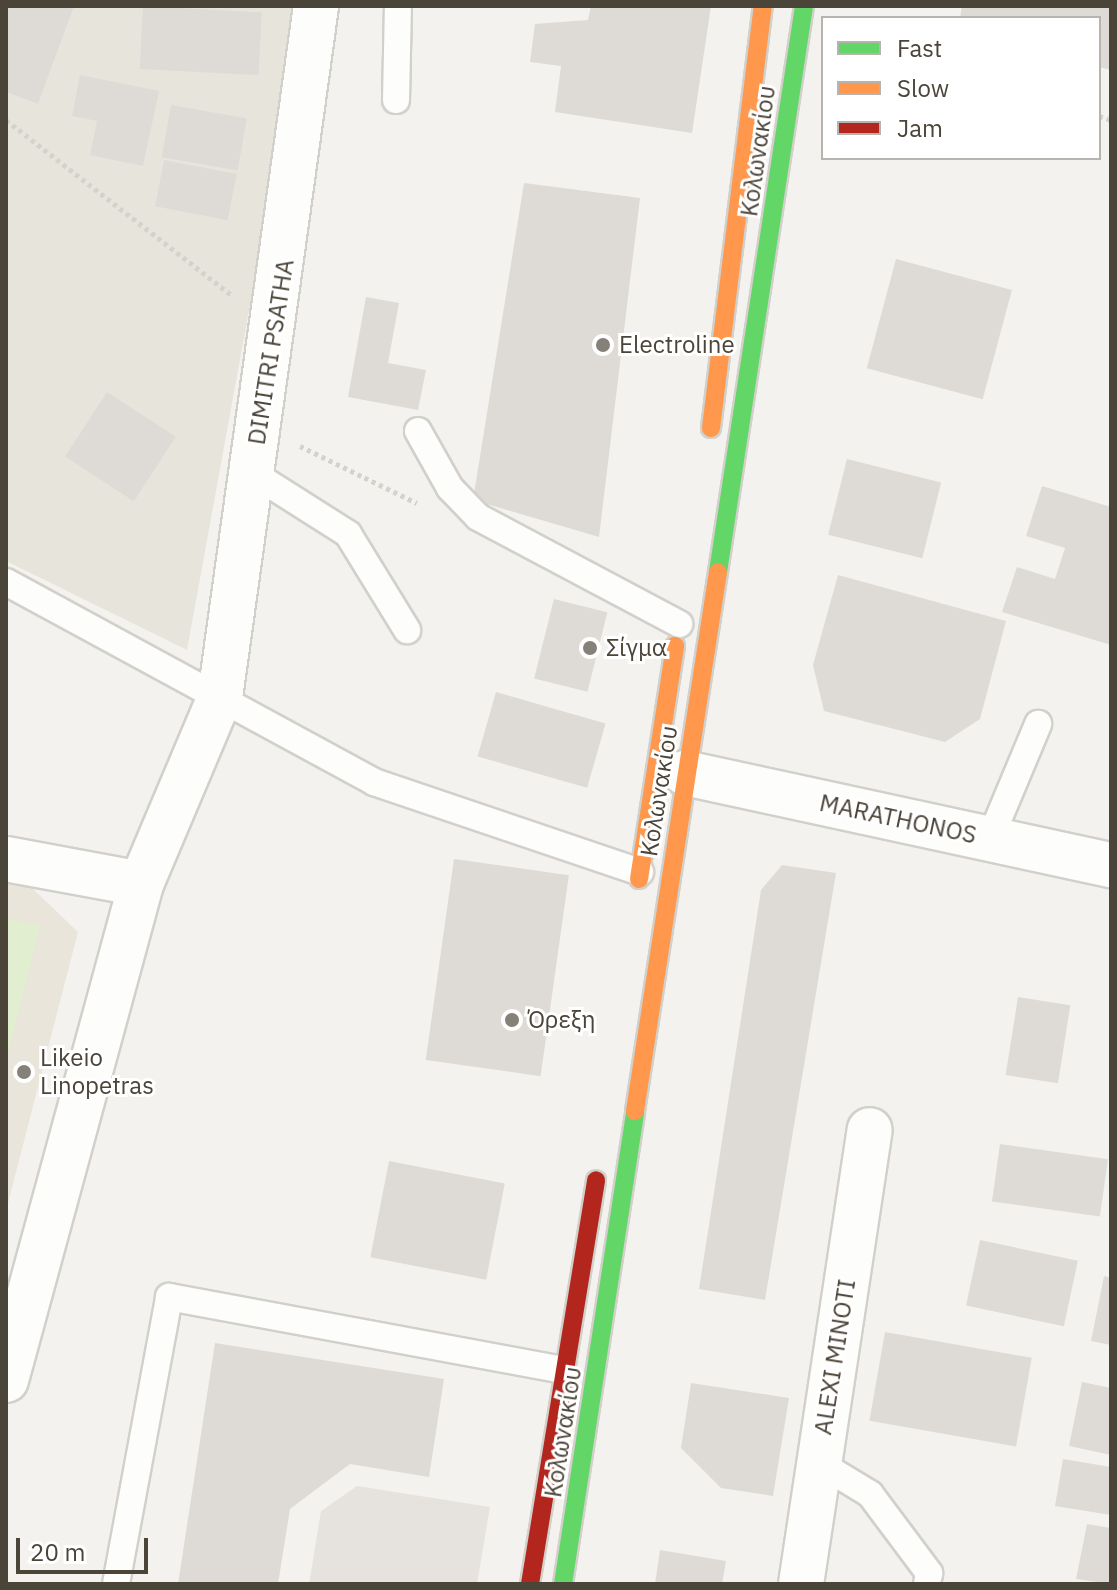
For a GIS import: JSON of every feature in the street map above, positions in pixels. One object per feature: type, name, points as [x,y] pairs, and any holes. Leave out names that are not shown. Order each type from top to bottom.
[{"type":"main road","name":"Κολωνακίου","points":[[710,442],[763,6]]},
{"type":"main road","name":"Κολωνακίου","points":[[563,1584],[804,6]]},
{"type":"main road","name":"Κολωνακίου","points":[[636,902],[684,594]]},
{"type":"main road","name":"Κολωνακίου","points":[[530,1584],[561,1370],[600,1157]]},
{"type":"street","name":"DIMITRI PSATHA","points":[[6,1380],[141,884],[220,697],[316,6]]},
{"type":"street","name":"MARATHONOS","points":[[685,773],[1111,865]]},
{"type":"street","points":[[6,859],[141,884]]},
{"type":"street","name":"ALEXI MINOTI","points":[[801,1584],[870,1130]]},
{"type":"lane","points":[[396,100],[398,6]]},
{"type":"lane","points":[[418,431],[450,488],[478,517],[679,624]]},
{"type":"lane","points":[[252,473],[348,534],[407,630]]},
{"type":"lane","points":[[6,582],[374,782],[640,872]]},
{"type":"lane","points":[[990,839],[1038,724]]},
{"type":"lane","points":[[116,1584],[169,1297],[561,1370]]},
{"type":"lane","points":[[819,1463],[870,1494],[929,1573],[927,1584]]},
{"type":"path","points":[[6,120],[273,327]]},
{"type":"path","points":[[259,426],[421,505]]},
{"type":"shaded area","points":[[6,6],[296,6],[283,124],[187,650],[6,561]]},
{"type":"shaded area","name":"Likeio Linopetras","points":[[6,881],[30,886],[78,932],[6,1211]]},
{"type":"shaded area","points":[[357,1486],[490,1507],[477,1584],[309,1584],[321,1511]]},
{"type":"green space","points":[[6,918],[40,926],[6,1062]]},
{"type":"building","points":[[6,6],[74,6],[38,104],[6,92]]},
{"type":"building","points":[[143,6],[262,12],[259,75],[140,69]]},
{"type":"building","points":[[591,6],[711,6],[692,133],[555,112],[561,66],[530,62],[535,24],[588,20]]},
{"type":"building","points":[[962,6],[1111,6],[1111,70],[1101,68],[1101,16],[960,16]]},
{"type":"building","points":[[80,75],[159,91],[143,166],[90,155],[97,121],[72,116]]},
{"type":"building","points":[[171,105],[247,118],[238,171],[162,157]]},
{"type":"building","points":[[164,160],[237,174],[228,220],[155,206]]},
{"type":"building","points":[[524,183],[640,198],[599,537],[473,500]]},
{"type":"building","points":[[896,259],[1012,290],[983,399],[867,368]]},
{"type":"building","points":[[366,297],[399,303],[388,363],[426,370],[418,410],[348,397]]},
{"type":"building","points":[[107,392],[176,437],[134,501],[65,457]]},
{"type":"building","points":[[847,459],[941,482],[922,558],[828,535]]},
{"type":"building","points":[[1042,486],[1111,507],[1111,645],[1002,612],[1017,567],[1055,579],[1065,548],[1026,536]]},
{"type":"building","points":[[838,575],[1006,621],[980,719],[945,742],[824,711],[813,665]]},
{"type":"building","points":[[554,599],[607,612],[588,692],[534,679]]},
{"type":"building","points":[[496,692],[606,723],[587,788],[478,756]]},
{"type":"building","points":[[454,859],[569,875],[541,1076],[426,1060]]},
{"type":"building","points":[[782,865],[836,873],[765,1300],[699,1289],[761,890]]},
{"type":"building","points":[[1018,997],[1070,1005],[1058,1083],[1006,1075]]},
{"type":"building","points":[[1000,1144],[1108,1159],[1100,1217],[992,1201]]},
{"type":"building","points":[[389,1161],[505,1184],[486,1280],[370,1257]]},
{"type":"building","points":[[980,1240],[1078,1261],[1064,1326],[966,1306]]},
{"type":"building","points":[[1104,1276],[1111,1278],[1111,1345],[1091,1341]]},
{"type":"building","points":[[885,1332],[1032,1358],[1016,1447],[869,1421]]},
{"type":"building","points":[[215,1343],[444,1379],[429,1477],[350,1464],[290,1509],[278,1584],[178,1584]]},
{"type":"building","points":[[1082,1382],[1111,1388],[1111,1455],[1069,1446]]},
{"type":"building","points":[[691,1383],[789,1398],[773,1496],[721,1488],[681,1448]]},
{"type":"building","points":[[1063,1459],[1111,1467],[1111,1515],[1055,1506]]},
{"type":"building","points":[[1087,1524],[1111,1528],[1111,1584],[1076,1579]]},
{"type":"building","points":[[660,1550],[726,1561],[722,1584],[655,1584]]},
{"type":"traffic: fast","points":[[718,572],[804,6]]},
{"type":"traffic: fast","points":[[563,1584],[635,1111]]},
{"type":"traffic: slow","points":[[711,428],[763,6]]},
{"type":"traffic: slow","points":[[635,1111],[718,572]]},
{"type":"traffic: slow","points":[[639,879],[675,646]]},
{"type":"traffic: jam","points":[[530,1584],[596,1180]]},
{"type":"place","name":"Electroline","points":[[603,345]]},
{"type":"place","name":"Σίγμα","points":[[590,648]]},
{"type":"place","name":"Όρεξη","points":[[512,1020]]},
{"type":"place","name":"Likeio Linopetras","points":[[24,1072]]}]
